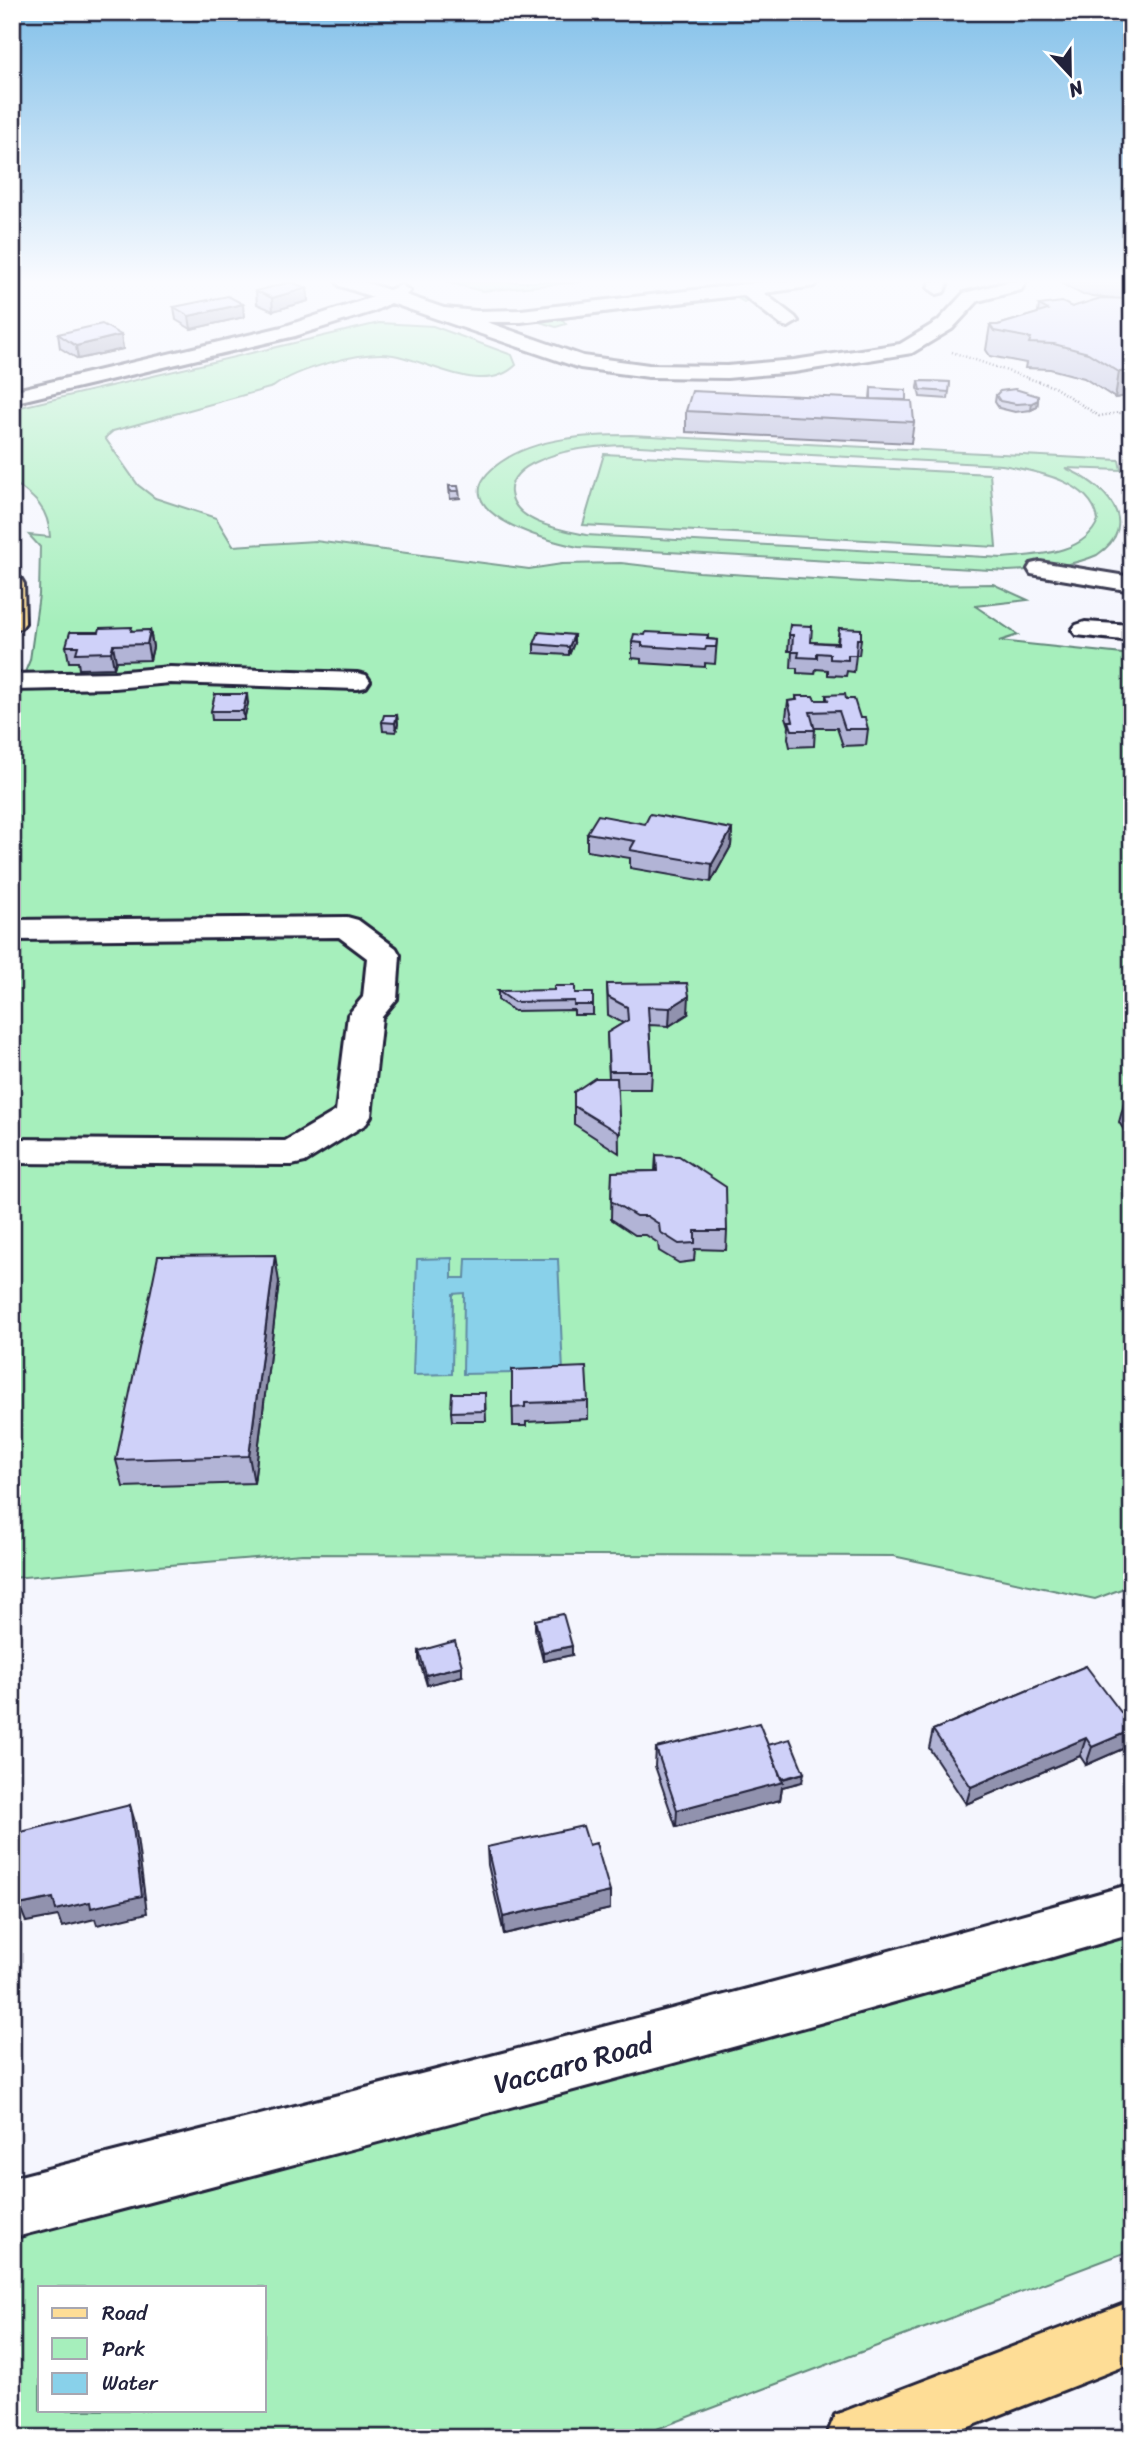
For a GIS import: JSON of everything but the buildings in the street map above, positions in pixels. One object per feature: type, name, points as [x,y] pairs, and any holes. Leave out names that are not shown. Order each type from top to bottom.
[{"type":"main road","points":[[12,584],[12,623]]},
{"type":"main road","points":[[858,2438],[1132,2332]]},
{"type":"street","points":[[1040,569],[1132,584]]},
{"type":"street","points":[[1085,630],[1132,633]]},
{"type":"street","points":[[12,682],[114,680],[170,675],[357,681]]},
{"type":"street","points":[[12,930],[347,926],[384,955],[380,999],[365,1016],[353,1116],[292,1153],[12,1151]]},
{"type":"street","name":"Vaccaro Road","points":[[12,2208],[606,2055],[906,1974],[1132,1909]]},
{"type":"path","points":[[1068,396],[1099,416],[1132,411]]},
{"type":"green space","points":[[66,396],[239,396],[113,431],[105,438],[138,485],[155,498],[216,518],[233,546],[315,541],[529,569],[562,564],[621,563],[699,572],[911,585],[993,584],[1028,600],[975,606],[1018,635],[999,641],[1132,655],[1132,1585],[1095,1599],[893,1556],[302,1554],[12,1578],[12,704],[30,660],[39,595],[40,547],[29,535],[50,537],[47,518],[39,504],[12,481],[12,409]]},
{"type":"green space","points":[[631,435],[1119,460],[1121,470],[1065,468],[1080,475],[1105,494],[1118,518],[1117,530],[1111,543],[1097,555],[1087,559],[1054,567],[1008,571],[578,547],[543,538],[502,520],[487,508],[480,494],[483,479],[501,462],[531,447],[564,439]],"holes":[[[620,445],[1002,465],[1045,474],[1085,495],[1098,520],[1091,532],[1070,547],[1057,551],[1003,558],[586,535],[530,518],[514,503],[511,493],[515,478],[522,470],[536,462],[567,451]]]},
{"type":"green space","points":[[604,454],[990,474],[996,547],[583,525]]},
{"type":"green space","points":[[1132,1935],[1132,2250],[633,2438],[12,2438],[12,2240],[257,2164]]},
{"type":"water","points":[[452,1258],[452,1278],[465,1278],[466,1259],[558,1259],[563,1372],[463,1374],[464,1293],[453,1294],[452,1374],[413,1375],[417,1259]]}]
